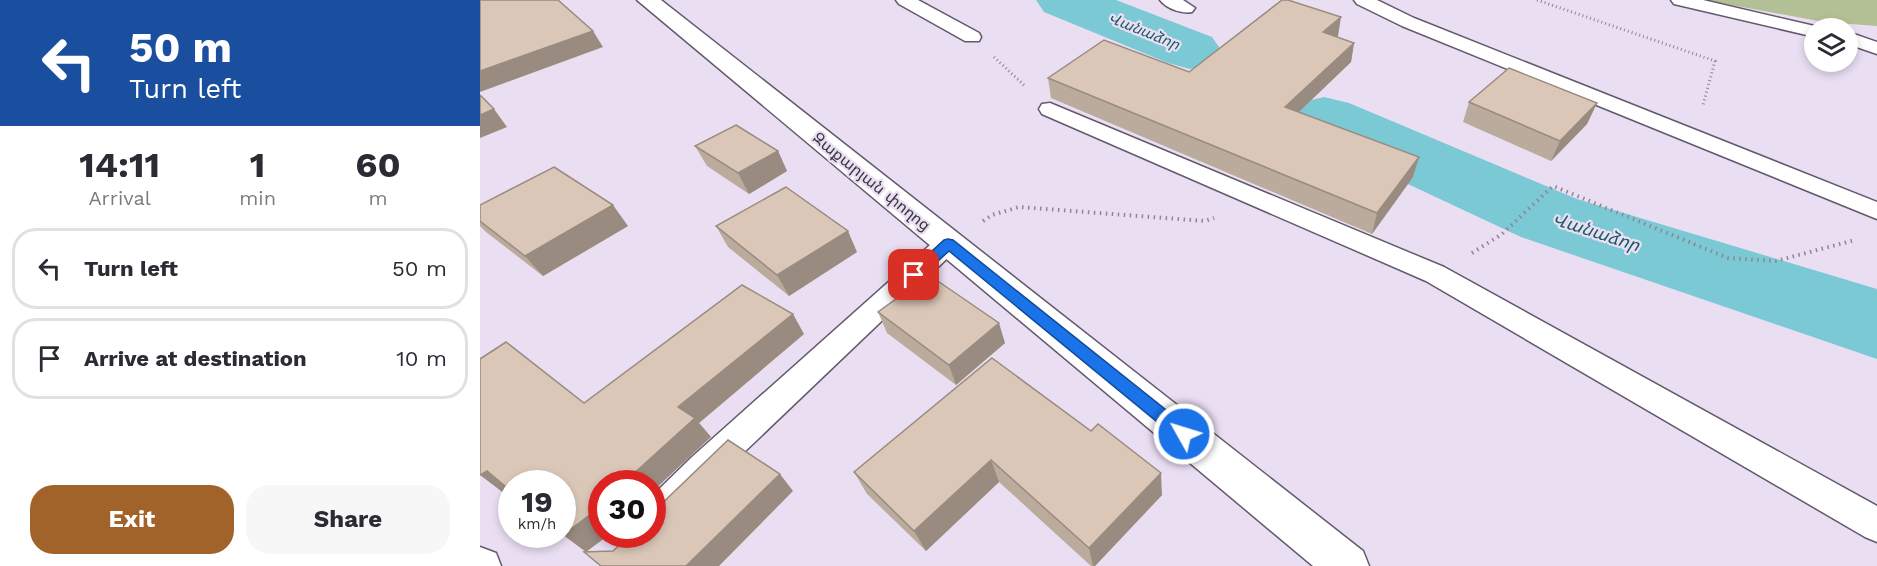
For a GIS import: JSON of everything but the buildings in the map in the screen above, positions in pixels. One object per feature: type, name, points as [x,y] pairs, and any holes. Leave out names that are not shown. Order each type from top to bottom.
[{"type":"street","name":"Զաքարյան փողոց","points":[[648,0],[1347,566]]},
{"type":"lane","points":[[905,0],[972,37]]},
{"type":"lane","points":[[1169,0],[1186,8]]},
{"type":"lane","points":[[1363,0],[1408,22],[1877,211]]},
{"type":"lane","points":[[1680,0],[1804,28]]},
{"type":"lane","points":[[1858,41],[1877,48]]},
{"type":"lane","points":[[1050,109],[1435,274],[1877,525]]},
{"type":"lane","points":[[666,506],[704,468],[948,243]]},
{"type":"path","points":[[1537,0],[1715,61]]},
{"type":"path","points":[[972,37],[1050,109]]},
{"type":"path","points":[[1694,137],[1716,56]]},
{"type":"path","points":[[1495,240],[1553,186],[1728,258],[1776,261],[1866,237]]},
{"type":"path","points":[[948,243],[992,215],[1019,207],[1205,221],[1270,203]]},
{"type":"green space","points":[[1704,0],[1877,0],[1877,26],[1858,25],[1858,18],[1804,18]]},
{"type":"waterway","name":"Վանաձոր","points":[[1064,0],[1190,50]]},
{"type":"waterway","name":"Վանաձոր","points":[[1324,118],[1549,218],[1877,324]]},
{"type":"route","points":[[914,275],[948,243],[1184,434]]}]
